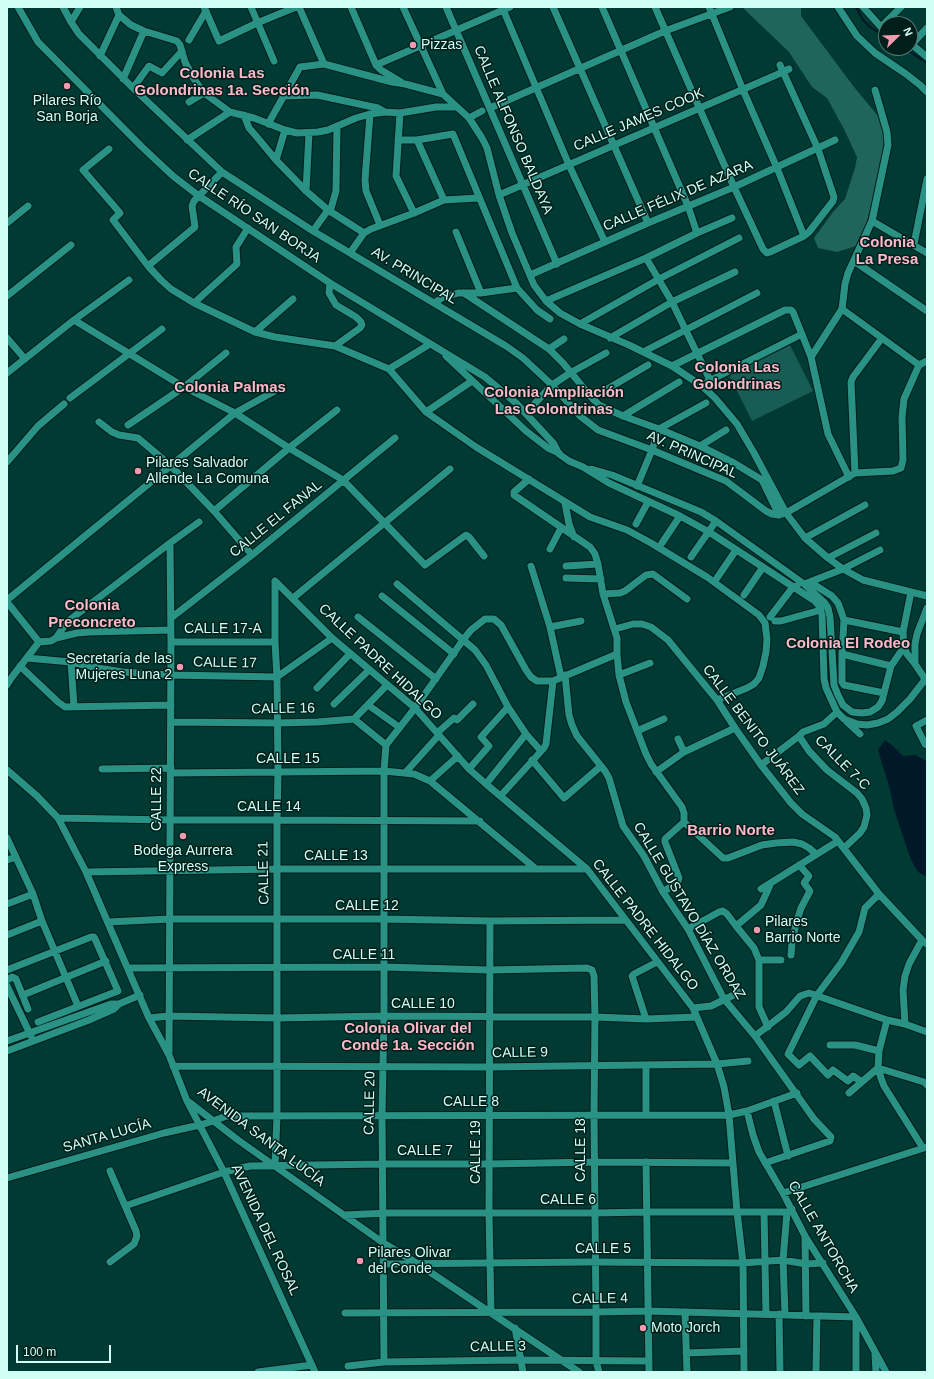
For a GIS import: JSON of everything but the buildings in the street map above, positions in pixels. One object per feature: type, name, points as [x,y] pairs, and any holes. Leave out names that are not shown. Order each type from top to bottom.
[{"type":"street","name":"CALLE RÍO SAN BORJA","points":[[18,7],[38,42],[173,176],[199,196],[330,283],[485,377],[526,413],[554,444],[559,454]]},
{"type":"street","name":"AV. PRINCIPAL","points":[[62,7],[79,34],[100,56],[222,172],[313,231],[523,358],[552,385],[588,424],[598,430],[652,450],[726,481],[766,511],[772,514],[783,514]]},
{"type":"street","points":[[71,22],[80,7]]},
{"type":"street","points":[[116,7],[119,15],[131,25],[144,31],[177,41],[182,50],[185,62],[194,79],[204,93],[230,112],[254,118],[285,130],[297,133],[309,133],[323,131],[370,114],[385,112],[400,113],[436,107],[458,106]]},
{"type":"street","points":[[251,7],[274,61]]},
{"type":"street","points":[[205,9],[219,41],[296,7]]},
{"type":"street","points":[[299,7],[324,64]]},
{"type":"street","points":[[351,7],[376,65],[381,70],[405,84]]},
{"type":"street","points":[[403,7],[443,94]]},
{"type":"street","name":"CALLE ALFONSO BALDAYA","points":[[446,7],[557,264]]},
{"type":"street","points":[[553,7],[648,223]]},
{"type":"street","points":[[602,7],[688,206],[697,233]]},
{"type":"street","points":[[655,7],[734,187],[763,249],[767,253],[804,236],[813,228],[833,201],[834,193],[786,70],[780,65]]},
{"type":"street","points":[[709,7],[804,236]]},
{"type":"street","points":[[490,108],[665,31],[730,7]]},
{"type":"street","points":[[838,7],[861,40],[875,53],[906,74],[927,92]]},
{"type":"street","points":[[863,7],[878,23]]},
{"type":"street","points":[[893,16],[901,7]]},
{"type":"street","points":[[376,65],[505,8],[536,88],[569,165],[605,242]]},
{"type":"street","points":[[190,40],[205,9]]},
{"type":"street","points":[[100,56],[119,15]]},
{"type":"street","points":[[918,37],[927,28]]},
{"type":"street","points":[[123,79],[144,31]]},
{"type":"street","points":[[133,88],[149,66],[162,73],[182,50]]},
{"type":"street","points":[[918,50],[927,57]]},
{"type":"street","points":[[268,124],[300,67],[324,64],[443,94],[458,106],[469,118],[487,148],[499,195],[512,233],[534,285],[546,301],[560,313],[580,324],[672,366],[702,386],[715,398],[737,424],[754,453],[783,514]]},
{"type":"street","name":"CALLE JAMES COOK","points":[[499,195],[786,70]]},
{"type":"street","points":[[811,357],[842,309],[845,284],[872,221],[888,145],[887,132],[875,90]]},
{"type":"street","points":[[189,102],[204,93]]},
{"type":"street","points":[[283,96],[317,95],[378,108],[385,112]]},
{"type":"street","points":[[469,118],[482,111]]},
{"type":"street","points":[[187,140],[230,112]]},
{"type":"street","points":[[400,113],[396,176],[414,213]]},
{"type":"street","points":[[370,114],[365,180],[366,191],[380,225]]},
{"type":"street","points":[[244,115],[249,128],[276,160],[306,191],[329,211],[364,233]]},
{"type":"street","points":[[313,231],[329,211],[336,191],[337,126]]},
{"type":"street","points":[[276,160],[285,130]]},
{"type":"street","points":[[306,191],[309,133]]},
{"type":"street","points":[[398,140],[417,140],[453,134],[478,198],[517,288],[537,310],[550,319]]},
{"type":"street","points":[[417,140],[444,200]]},
{"type":"street","name":"CALLE FÉLIX DE AZARA","points":[[530,275],[777,168],[835,140]]},
{"type":"street","points":[[109,148],[83,170],[120,213],[113,220],[148,266],[171,289],[194,303],[255,332],[275,337],[335,346],[389,369],[426,412],[476,447],[595,520],[627,530],[651,543],[707,577],[751,609],[765,623],[766,652],[759,678],[754,684],[747,688],[717,700]]},
{"type":"street","points":[[148,266],[195,227],[192,206],[194,201],[222,172]]},
{"type":"street","points":[[914,244],[927,179]]},
{"type":"street","points":[[350,253],[364,233],[380,225],[444,200],[478,198]]},
{"type":"street","points":[[7,223],[28,206]]},
{"type":"street","points":[[546,301],[646,258],[732,218]]},
{"type":"street","points":[[872,221],[914,244],[927,253]]},
{"type":"street","points":[[194,303],[237,264],[236,247],[248,228]]},
{"type":"street","points":[[456,232],[481,293]]},
{"type":"street","points":[[580,324],[659,279],[739,238]]},
{"type":"street","points":[[7,296],[71,245]]},
{"type":"street","points":[[646,258],[672,302],[710,380]]},
{"type":"street","points":[[854,261],[927,311]]},
{"type":"street","points":[[610,338],[672,302],[735,272]]},
{"type":"street","points":[[7,373],[74,320],[129,280]]},
{"type":"street","points":[[330,283],[329,293],[336,306],[356,317],[362,325],[335,346]]},
{"type":"street","points":[[434,303],[451,294],[481,293],[517,288]]},
{"type":"street","points":[[464,293],[549,350],[563,363],[592,398],[607,410],[700,446],[762,480],[783,514],[805,538],[843,569],[863,580],[927,596]]},
{"type":"street","points":[[643,352],[757,293]]},
{"type":"street","points":[[255,332],[293,299]]},
{"type":"street","points":[[842,309],[920,365]]},
{"type":"street","points":[[672,366],[785,310],[790,310],[793,312],[811,357],[828,434],[852,475]]},
{"type":"street","points":[[74,320],[184,386],[235,413],[289,448],[344,480],[384,524],[425,565],[466,535],[484,556]]},
{"type":"street","points":[[70,398],[162,329]]},
{"type":"street","points":[[702,386],[710,380],[802,334]]},
{"type":"street","points":[[7,338],[25,359]]},
{"type":"street","points":[[852,475],[851,382],[853,377],[882,338]]},
{"type":"street","points":[[549,350],[564,339]]},
{"type":"street","name":"CALLE RÍO SAN BORJA","points":[[432,345],[526,431],[548,448],[609,483],[680,516],[709,532],[815,601],[821,610]]},
{"type":"street","points":[[389,369],[432,345]]},
{"type":"street","points":[[526,413],[552,385],[606,352]]},
{"type":"street","points":[[128,425],[184,386],[226,353]]},
{"type":"street","points":[[783,514],[852,475],[893,471],[901,468],[903,460],[904,399],[920,365],[927,361]]},
{"type":"street","points":[[592,398],[648,365]]},
{"type":"street","points":[[426,412],[472,381]]},
{"type":"street","points":[[623,416],[679,382]]},
{"type":"street","points":[[171,630],[77,633],[56,638],[47,642],[39,642],[7,601],[235,413],[282,387]]},
{"type":"street","points":[[637,486],[659,429],[706,403]]},
{"type":"street","points":[[7,462],[38,426],[64,404]]},
{"type":"street","points":[[214,511],[337,410]]},
{"type":"street","points":[[99,422],[112,432],[119,435],[138,438],[171,466],[214,511],[252,556]]},
{"type":"street","points":[[700,446],[726,430]]},
{"type":"street","name":"CALLE EL FANAL","points":[[171,618],[252,556],[395,438]]},
{"type":"street","name":"CALLE RÍO SAN BORJA","points":[[583,467],[612,475],[687,505],[716,521],[807,583],[828,608],[830,617],[834,686],[843,705],[852,712],[870,712],[878,707],[882,701],[891,666],[904,647]]},
{"type":"street","points":[[293,598],[450,469]]},
{"type":"street","points":[[529,479],[514,492],[514,495],[554,521],[561,528],[593,550],[598,564],[603,594],[617,638],[619,675],[626,702],[646,754],[656,772],[682,806],[684,822],[723,858],[728,858],[762,844],[793,842],[802,844],[816,854]]},
{"type":"street","points":[[636,524],[648,502]]},
{"type":"street","points":[[565,503],[569,524],[574,537]]},
{"type":"street","points":[[805,538],[865,505]]},
{"type":"street","points":[[662,543],[680,516]]},
{"type":"street","points":[[691,557],[716,521]]},
{"type":"street","points":[[56,638],[67,622],[170,543],[200,522]]},
{"type":"street","points":[[550,549],[561,528]]},
{"type":"street","points":[[828,558],[876,533]]},
{"type":"street","name":"CALLE 22","points":[[169,1055],[171,770],[170,543]]},
{"type":"street","points":[[717,578],[736,550]]},
{"type":"street","points":[[860,734],[837,712],[826,688],[824,679],[821,610],[773,619],[793,588],[843,569],[880,550]]},
{"type":"street","points":[[566,566],[598,564]]},
{"type":"street","name":"CALLE GUSTAVO DÍAZ ORDAZ","points":[[531,566],[550,627],[563,676],[572,725],[577,736],[601,766],[608,778],[623,826],[644,856],[663,892],[688,929],[724,999],[755,1036],[797,1093],[814,1119],[830,1136],[830,1141],[788,1156]]},
{"type":"street","points":[[744,595],[764,567]]},
{"type":"street","points":[[603,594],[625,591],[646,575],[653,574],[687,598]]},
{"type":"street","points":[[566,578],[601,579]]},
{"type":"street","name":"CALLE PADRE HIDALGO","points":[[275,581],[332,638],[415,708],[469,769],[587,869],[693,1008],[717,1064],[724,1087],[729,1115],[743,1263],[744,1372]]},
{"type":"street","name":"CALLE 21","points":[[275,581],[275,642],[278,723],[277,1116],[275,1165]]},
{"type":"street","points":[[807,583],[832,596],[838,603],[844,620],[842,654],[842,682],[844,685],[884,693]]},
{"type":"street","points":[[397,584],[475,650],[508,707],[526,734],[540,751]]},
{"type":"street","points":[[844,719],[857,724],[878,724],[897,712],[926,680],[907,654],[904,647],[903,632],[911,592]]},
{"type":"street","points":[[382,596],[454,654]]},
{"type":"street","points":[[915,664],[915,644],[917,634],[927,608]]},
{"type":"street","points":[[358,617],[436,679]]},
{"type":"street","points":[[387,685],[354,719],[386,745],[415,708],[463,640],[479,623],[488,618],[494,619],[502,625],[531,677],[537,682],[553,681],[617,654]]},
{"type":"street","points":[[844,620],[903,632]]},
{"type":"street","points":[[550,627],[581,621]]},
{"type":"street","name":"CALLE BENITO JUÁREZ","points":[[615,629],[633,624],[642,624],[651,627],[668,640],[717,700],[734,728],[791,804],[802,814],[826,830],[838,841],[879,894],[924,942]]},
{"type":"street","points":[[277,677],[332,638]]},
{"type":"street","points":[[7,685],[10,674],[20,666],[39,642]]},
{"type":"street","name":"CALLE 17-A","points":[[171,642],[275,642]]},
{"type":"street","points":[[317,688],[350,654]]},
{"type":"street","points":[[842,654],[891,666]]},
{"type":"street","name":"CALLE 17","points":[[27,658],[71,662],[117,671],[171,675],[277,677]]},
{"type":"street","points":[[71,662],[74,707]]},
{"type":"street","points":[[619,675],[650,663]]},
{"type":"street","points":[[20,666],[65,707],[171,705]]},
{"type":"street","points":[[334,704],[369,670]]},
{"type":"street","points":[[504,792],[544,748],[547,740],[553,681]]},
{"type":"street","points":[[405,773],[438,734],[454,718],[457,720],[472,704]]},
{"type":"street","points":[[368,705],[399,727]]},
{"type":"street","points":[[469,769],[489,746],[481,737],[508,707]]},
{"type":"street","points":[[761,765],[807,729],[824,724],[837,712]]},
{"type":"street","name":"CALLE 16","points":[[171,722],[278,723],[354,719]]},
{"type":"street","points":[[637,731],[664,720]]},
{"type":"street","points":[[927,720],[917,724],[916,727],[927,745]]},
{"type":"street","points":[[656,772],[684,752],[734,728]]},
{"type":"street","points":[[486,784],[526,734]]},
{"type":"street","name":"CALLE 7-C","points":[[799,736],[809,751],[827,770],[857,793],[866,808],[867,815],[864,827],[844,848]]},
{"type":"street","points":[[678,738],[684,752]]},
{"type":"street","name":"CALLE 20","points":[[384,1362],[382,1116],[384,1016],[383,821],[386,745]]},
{"type":"street","points":[[430,781],[458,756]]},
{"type":"street","points":[[532,760],[563,797],[566,797],[601,766]]},
{"type":"street","name":"CALLE 15","points":[[102,769],[278,772],[384,771],[420,776],[430,781],[536,869]]},
{"type":"street","name":"AVENIDA SANTA LUCÍA","points":[[7,770],[37,796],[58,818],[86,872],[149,1018],[169,1055],[187,1101],[214,1120],[238,1140],[382,1242],[491,1312],[579,1372]]},
{"type":"street","name":"CALLE 14","points":[[58,818],[480,822]]},
{"type":"street","points":[[663,892],[676,884],[679,878],[665,839],[684,822]]},
{"type":"street","points":[[7,838],[10,849],[16,857],[33,894],[54,951],[78,1006]]},
{"type":"street","points":[[761,889],[838,841]]},
{"type":"street","points":[[7,860],[16,857]]},
{"type":"street","points":[[791,955],[796,924],[801,908],[810,891],[804,884],[810,876],[798,865]]},
{"type":"street","name":"CALLE 13","points":[[86,872],[278,869],[587,869]]},
{"type":"street","points":[[736,926],[761,905],[771,883]]},
{"type":"street","points":[[7,904],[33,894]]},
{"type":"street","points":[[862,1082],[853,1076],[848,1081],[833,1070],[828,1075],[810,1056],[799,1065],[788,1054],[817,995],[841,963],[856,938],[865,908],[879,894]]},
{"type":"street","points":[[688,929],[723,911],[727,914],[754,948],[759,960],[759,1007],[768,1026]]},
{"type":"street","name":"CALLE 12","points":[[108,922],[170,919],[625,920]]},
{"type":"street","name":"CALLE 19","points":[[490,920],[489,1213],[491,1312]]},
{"type":"street","points":[[7,935],[42,921]]},
{"type":"street","points":[[7,970],[91,937],[96,939],[118,989],[117,992],[38,1022]]},
{"type":"street","points":[[905,1024],[903,990],[905,976],[909,964],[924,942]]},
{"type":"street","points":[[759,960],[781,960]]},
{"type":"street","points":[[23,995],[106,961]]},
{"type":"street","points":[[646,1019],[632,976],[657,962]]},
{"type":"street","name":"CALLE 11","points":[[128,968],[384,967],[490,970],[587,968],[592,970],[594,976]]},
{"type":"street","name":"CALLE 18","points":[[594,976],[596,1361],[599,1372]]},
{"type":"street","points":[[7,980],[12,977],[16,979],[28,1009]]},
{"type":"street","points":[[7,986],[33,1040]]},
{"type":"street","points":[[693,1008],[711,1006],[740,992]]},
{"type":"street","points":[[755,1036],[786,1012],[800,996],[809,992],[887,1020],[905,1024],[927,1032]]},
{"type":"street","points":[[7,1051],[89,1020],[140,995]]},
{"type":"street","points":[[7,1041],[111,1004],[119,1004]]},
{"type":"street","name":"CALLE 10","points":[[149,1018],[169,1016],[277,1018],[384,1016],[595,1017],[646,1019],[697,1017]]},
{"type":"street","points":[[783,1193],[925,1148],[884,1086],[878,1068],[879,1052],[887,1020]]},
{"type":"street","points":[[830,1045],[850,1044],[879,1052]]},
{"type":"street","name":"CALLE 9","points":[[173,1066],[490,1067],[717,1064],[748,1061]]},
{"type":"street","points":[[646,1065],[646,1114]]},
{"type":"street","points":[[849,1093],[878,1068]]},
{"type":"street","points":[[878,1068],[926,1082]]},
{"type":"street","name":"CALLE 8","points":[[214,1120],[227,1116],[729,1115],[797,1093]]},
{"type":"street","points":[[765,1162],[788,1156],[774,1100]]},
{"type":"street","name":"AVENIDA DEL ROSAL","points":[[187,1101],[224,1172],[314,1369]]},
{"type":"street","name":"CALLE ANTORCHA","points":[[747,1110],[756,1144],[783,1193],[789,1211],[856,1317],[886,1372]]},
{"type":"street","name":"SANTA LUCÍA","points":[[7,1178],[214,1120]]},
{"type":"street","name":"CALLE 7","points":[[125,1206],[224,1172],[250,1166],[595,1162],[733,1163]]},
{"type":"street","points":[[646,1162],[648,1212],[649,1372]]},
{"type":"street","points":[[110,1171],[136,1231],[136,1241],[134,1244],[110,1262]]},
{"type":"street","points":[[780,1372],[783,1260],[789,1211]]},
{"type":"street","name":"CALLE 6","points":[[344,1214],[789,1211]]},
{"type":"street","points":[[764,1212],[766,1314]]},
{"type":"street","points":[[805,1236],[806,1316]]},
{"type":"street","name":"CALLE 5","points":[[383,1264],[596,1262],[743,1263],[783,1260],[806,1264],[823,1264]]},
{"type":"street","name":"CALLE 4","points":[[345,1313],[649,1311],[856,1317]]},
{"type":"street","points":[[685,1312],[687,1372]]},
{"type":"street","points":[[816,1372],[817,1316]]},
{"type":"street","points":[[856,1317],[856,1372]]},
{"type":"street","points":[[515,1328],[523,1372]]},
{"type":"street","points":[[686,1353],[744,1351]]},
{"type":"street","points":[[875,1352],[876,1372]]},
{"type":"street","name":"CALLE 3","points":[[348,1366],[384,1362],[520,1360],[649,1361]]},
{"type":"street","points":[[258,1372],[314,1369]]},
{"type":"shaded area","points":[[742,7],[801,7],[801,16],[854,87],[878,116],[886,136],[880,173],[864,232],[856,246],[837,252],[818,248],[814,238],[833,212],[845,199],[855,168],[857,157],[844,129],[827,98],[812,87],[789,52]]},
{"type":"shaded area","points":[[790,345],[813,391],[752,421],[729,375]]},
{"type":"shaded area","points":[[885,740],[903,756],[915,755],[927,761],[927,877],[918,872],[911,860],[894,809],[890,789],[878,750]]},
{"type":"waterway","points":[[856,7],[863,20],[878,32]]},
{"type":"waterway","points":[[916,56],[927,63]]},
{"type":"place","name":"Pizzas","points":[[413,45]]},
{"type":"place","name":"Pilares Río San Borja","points":[[67,86]]},
{"type":"place","name":"Pilares Salvador Allende La Comuna","points":[[138,471]]},
{"type":"place","name":"Secretaría de las Mujeres Luna 2","points":[[180,667]]},
{"type":"place","name":"Bodega Aurrera Express","points":[[183,836]]},
{"type":"place","name":"Pilares Barrio Norte","points":[[757,930]]},
{"type":"place","name":"Pilares Olivar del Conde","points":[[360,1261]]},
{"type":"place","name":"Moto Jorch","points":[[643,1328]]},
{"type":"district","name":"Colonia Las Golondrinas 1a. Sección","points":[[222,82]]},
{"type":"district","name":"Colonia La Presa","points":[[887,252]]},
{"type":"district","name":"Colonia Las Golondrinas","points":[[737,376]]},
{"type":"district","name":"Colonia Palmas","points":[[230,388]]},
{"type":"district","name":"Colonia Ampliación Las Golondrinas","points":[[554,402]]},
{"type":"district","name":"Colonia Preconcreto","points":[[92,614]]},
{"type":"district","name":"Colonia El Rodeo","points":[[848,644]]},
{"type":"district","name":"Barrio Norte","points":[[731,831]]},
{"type":"district","name":"Colonia Olivar del Conde 1a. Sección","points":[[408,1038]]}]
